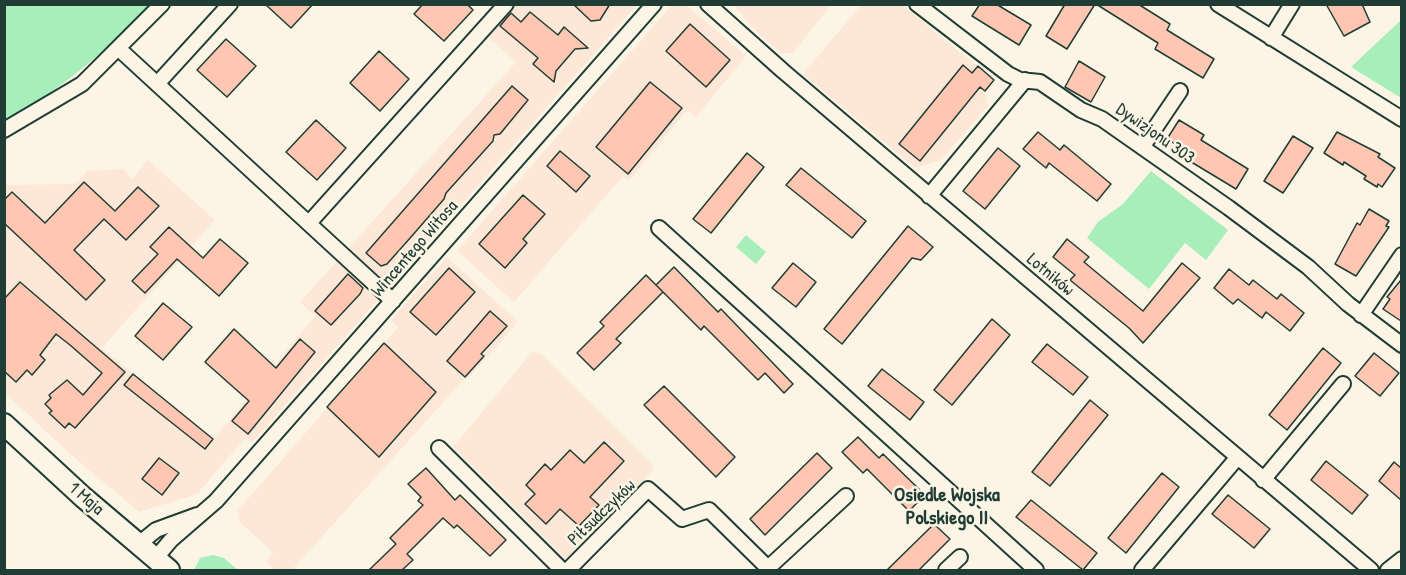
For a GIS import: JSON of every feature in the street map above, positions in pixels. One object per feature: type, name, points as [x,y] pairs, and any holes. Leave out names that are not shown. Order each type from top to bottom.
[{"type":"street","points":[[4,130],[76,88],[119,49],[162,4]]},
{"type":"street","points":[[157,84],[230,4]]},
{"type":"street","points":[[309,223],[506,4]]},
{"type":"street","name":"Wincentego Witosa","points":[[162,565],[171,540],[212,506],[654,4]]},
{"type":"street","name":"Lotników","points":[[708,4],[929,196],[1371,570]]},
{"type":"street","name":"Dywizjonu 303","points":[[917,4],[1008,74],[1040,82],[1143,146],[1300,261],[1361,315],[1401,345]]},
{"type":"street","points":[[1218,4],[1401,119]]},
{"type":"street","points":[[1271,38],[1292,4]]},
{"type":"street","points":[[119,49],[393,301]]},
{"type":"street","points":[[929,196],[1025,80]]},
{"type":"street","points":[[1143,146],[1180,91]]},
{"type":"street","points":[[659,228],[1036,570]]},
{"type":"street","points":[[1361,315],[1401,255]]},
{"type":"street","points":[[1263,480],[1343,384]]},
{"type":"street","name":"1 Maja","points":[[4,424],[162,565]]},
{"type":"street","name":"Piłsudczyków","points":[[439,448],[562,570]]},
{"type":"street","points":[[1142,570],[1237,458]]},
{"type":"street","name":"Piłsudczyków","points":[[568,570],[648,489],[682,519],[709,510],[763,568]]},
{"type":"street","points":[[763,568],[846,496]]},
{"type":"street","name":"Wincentego Witosa","points":[[139,544],[156,530],[202,514]]},
{"type":"street","points":[[946,570],[960,557]]},
{"type":"street","points":[[1388,570],[1401,558]]},
{"type":"shaded area","points":[[901,4],[994,80],[985,91],[988,106],[941,160],[915,168],[803,74],[861,5]]},
{"type":"shaded area","points":[[513,5],[637,5],[252,443],[245,438],[197,494],[139,512],[68,452],[5,393],[4,185],[72,184],[79,181],[87,171],[123,169],[133,179],[148,160],[215,220],[102,348],[213,440],[315,316],[300,302],[516,62],[489,38],[488,31]]},
{"type":"shaded area","points":[[672,5],[686,5],[746,56],[696,117],[687,110],[629,181],[623,176],[514,302],[457,251]]},
{"type":"shaded area","points":[[733,5],[831,5],[793,53],[780,53]]},
{"type":"shaded area","points":[[447,257],[517,321],[514,327],[292,570],[275,570],[266,562],[273,553],[239,521],[237,511],[398,327],[391,320]]},
{"type":"shaded area","points":[[532,352],[540,353],[653,465],[653,470],[566,559],[453,447]]},
{"type":"green space","points":[[5,4],[151,5],[83,68],[46,96],[5,119]]},
{"type":"green space","points":[[1401,20],[1401,98],[1351,67]]},
{"type":"green space","points":[[1151,171],[1228,230],[1206,260],[1185,243],[1149,289],[1087,238],[1098,222],[1123,204]]},
{"type":"green space","points":[[746,235],[766,252],[756,264],[736,247]]},
{"type":"green space","points":[[213,555],[224,558],[238,570],[194,570],[200,558]]},
{"type":"building","points":[[265,4],[313,4],[291,28]]},
{"type":"building","points":[[423,4],[467,4],[473,10],[444,41],[414,14]]},
{"type":"building","points":[[573,4],[610,4],[600,20],[591,21]]},
{"type":"building","points":[[980,4],[996,4],[1031,25],[1019,45],[972,16]]},
{"type":"building","points":[[1065,4],[1095,4],[1067,49],[1046,36]]},
{"type":"building","points":[[1096,4],[1138,4],[1170,24],[1167,30],[1214,59],[1203,78],[1155,49],[1158,43]]},
{"type":"building","points":[[1326,4],[1362,4],[1370,22],[1344,36]]},
{"type":"building","points":[[530,12],[558,35],[564,27],[588,48],[575,49],[556,71],[554,82],[533,64],[538,58],[500,26],[511,13],[521,22]]},
{"type":"building","points":[[690,24],[730,60],[706,87],[666,51]]},
{"type":"building","points":[[226,39],[256,66],[227,97],[197,70]]},
{"type":"building","points":[[379,51],[409,79],[380,111],[350,83]]},
{"type":"building","points":[[1079,61],[1105,77],[1091,102],[1065,87]]},
{"type":"building","points":[[963,65],[972,73],[978,66],[994,80],[985,91],[980,87],[920,161],[899,144]]},
{"type":"building","points":[[650,82],[682,108],[628,174],[596,147]]},
{"type":"building","points":[[512,86],[528,100],[500,134],[494,135],[493,141],[446,193],[444,199],[411,237],[387,264],[381,266],[366,253]]},
{"type":"building","points":[[316,120],[346,148],[317,180],[286,152]]},
{"type":"building","points":[[1179,120],[1204,135],[1201,140],[1248,169],[1236,189],[1188,160],[1192,154],[1167,139]]},
{"type":"building","points":[[1038,132],[1060,150],[1064,145],[1111,184],[1097,201],[1049,163],[1046,168],[1023,149]]},
{"type":"building","points":[[1337,132],[1380,154],[1378,157],[1395,168],[1382,187],[1378,184],[1377,187],[1364,179],[1366,176],[1324,153]]},
{"type":"building","points":[[1293,136],[1313,148],[1283,193],[1264,181]]},
{"type":"building","points":[[998,148],[1020,166],[985,209],[963,191]]},
{"type":"building","points":[[560,151],[590,176],[576,192],[547,166]]},
{"type":"building","points":[[747,153],[764,167],[711,233],[693,219]]},
{"type":"building","points":[[801,168],[866,221],[852,238],[786,185]]},
{"type":"building","points":[[84,182],[115,211],[138,187],[159,206],[126,240],[104,219],[74,250],[105,280],[86,300],[4,223],[4,200],[12,192],[45,223]]},
{"type":"building","points":[[523,195],[545,214],[523,239],[527,243],[505,268],[479,244]]},
{"type":"building","points":[[1369,209],[1389,221],[1386,226],[1389,227],[1356,276],[1335,264],[1357,223],[1360,225]]},
{"type":"building","points":[[908,226],[933,247],[921,260],[912,258],[842,344],[824,329]]},
{"type":"building","points":[[169,227],[203,258],[220,239],[248,263],[219,296],[177,259],[145,293],[132,281],[158,254],[150,247]]},
{"type":"building","points":[[1067,239],[1089,257],[1084,262],[1143,311],[1182,263],[1200,278],[1143,343],[1129,328],[1070,280],[1075,275],[1053,257]]},
{"type":"building","points":[[793,263],[816,282],[796,307],[772,288]]},
{"type":"building","points":[[674,267],[718,312],[721,309],[793,384],[784,393],[765,373],[758,380],[704,326],[701,330],[656,285]]},
{"type":"building","points":[[449,268],[475,292],[436,335],[410,312]]},
{"type":"building","points":[[1229,269],[1249,285],[1253,280],[1277,299],[1281,294],[1304,313],[1290,331],[1266,312],[1262,318],[1238,299],[1233,304],[1214,288]]},
{"type":"building","points":[[348,274],[363,288],[331,325],[315,311]]},
{"type":"building","points":[[646,275],[663,292],[616,339],[621,343],[594,370],[577,353],[604,326],[600,322]]},
{"type":"building","points":[[1401,280],[1401,321],[1383,309],[1390,299],[1387,297]]},
{"type":"building","points":[[20,282],[125,372],[75,428],[69,423],[65,428],[49,413],[52,411],[45,404],[51,398],[49,395],[67,380],[83,395],[102,373],[70,345],[56,334],[40,355],[45,360],[32,375],[27,370],[16,382],[4,371],[4,299]]},
{"type":"building","points":[[163,303],[192,327],[163,360],[135,336]]},
{"type":"building","points":[[490,311],[507,326],[481,354],[484,356],[465,377],[447,361]]},
{"type":"building","points":[[992,319],[1010,335],[952,405],[934,390]]},
{"type":"building","points":[[234,329],[276,368],[300,339],[315,352],[248,434],[232,421],[249,401],[205,362]]},
{"type":"building","points":[[384,343],[436,392],[379,457],[327,407]]},
{"type":"building","points":[[1047,344],[1088,377],[1073,395],[1032,362]]},
{"type":"building","points":[[1323,348],[1341,363],[1287,430],[1269,415]]},
{"type":"building","points":[[1374,353],[1399,373],[1380,396],[1355,376]]},
{"type":"building","points":[[882,369],[924,402],[910,420],[868,386]]},
{"type":"building","points":[[133,374],[213,439],[205,449],[124,385]]},
{"type":"building","points":[[664,386],[735,457],[716,477],[644,405]]},
{"type":"building","points":[[1090,400],[1108,415],[1050,486],[1032,472]]},
{"type":"building","points":[[858,437],[879,458],[883,454],[925,495],[909,511],[867,469],[863,473],[842,452]]},
{"type":"building","points":[[604,442],[624,461],[590,497],[599,505],[579,526],[560,509],[546,524],[525,504],[535,494],[526,485],[545,464],[551,470],[570,450],[584,463]]},
{"type":"building","points":[[817,453],[832,468],[765,535],[750,519]]},
{"type":"building","points":[[159,458],[179,473],[162,495],[142,479]]},
{"type":"building","points":[[1326,461],[1368,495],[1352,514],[1311,480]]},
{"type":"building","points":[[1394,462],[1401,468],[1401,500],[1379,481]]},
{"type":"building","points":[[426,468],[455,500],[460,495],[506,540],[490,556],[457,525],[454,528],[443,518],[407,554],[413,560],[402,570],[369,570],[396,544],[390,538],[423,505],[418,501],[421,497],[408,484]]},
{"type":"building","points":[[1162,473],[1179,487],[1126,553],[1108,538]]},
{"type":"building","points":[[1228,495],[1270,529],[1254,548],[1212,514]]},
{"type":"building","points":[[1031,500],[1097,553],[1083,570],[1016,517]]},
{"type":"building","points":[[934,524],[950,539],[919,570],[887,570]]},
{"type":"district","name":"Osiedle Wojska Polskiego II","points":[[947,508]]}]
